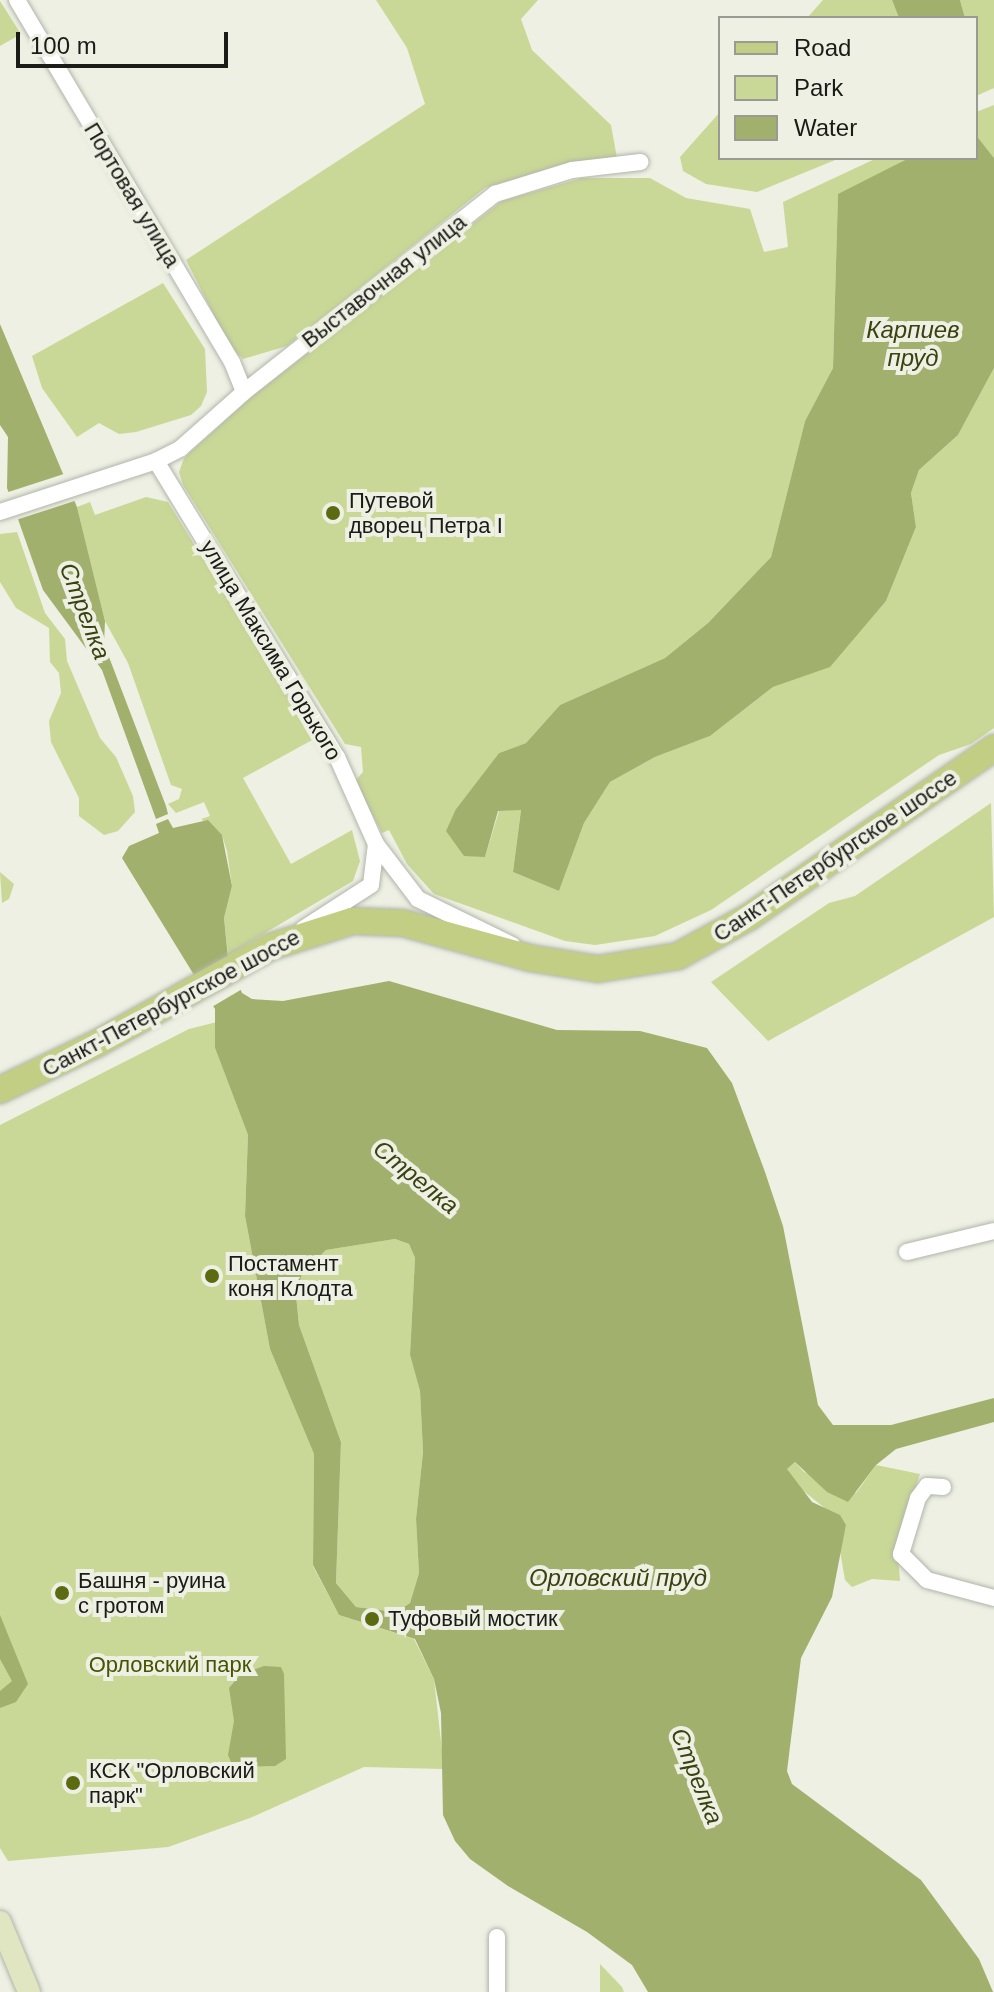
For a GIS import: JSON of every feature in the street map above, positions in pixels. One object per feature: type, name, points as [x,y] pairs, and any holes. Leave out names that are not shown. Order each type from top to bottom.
[{"type":"main road","name":"Санкт-Петербургское шоссе","points":[[0,1107],[65,1078],[252,965],[292,937],[326,927],[380,920],[448,933],[530,958],[598,969],[626,968],[700,946],[992,761]]},
{"type":"main road","name":"Санкт-Петербургское шоссе","points":[[252,965],[317,944],[382,935],[563,980],[614,982],[676,972],[742,941],[992,761]]},
{"type":"main road","name":"Санкт-Петербургское шоссе","points":[[0,1090],[193,998]]},
{"type":"main road","points":[[0,1922],[29,1992]]},
{"type":"street","name":"Портовая улица","points":[[17,0],[232,362],[244,392]]},
{"type":"street","name":"Выставочная улица","points":[[1,511],[156,461],[181,448],[244,392],[495,194],[572,170],[641,162]]},
{"type":"street","name":"улица Максима Горького","points":[[156,461],[337,757],[376,844],[418,899],[502,938],[530,958]]},
{"type":"street","points":[[292,937],[371,885],[376,844]]},
{"type":"street","points":[[907,1252],[994,1231]]},
{"type":"street","points":[[943,1487],[927,1486],[918,1498],[901,1554],[927,1580],[994,1598]]},
{"type":"street","points":[[497,1937],[497,1992]]},
{"type":"green space","points":[[376,0],[538,0],[521,19],[532,50],[611,125],[617,158],[570,162],[485,188],[287,346],[243,359],[229,345],[186,260],[425,104],[407,48]]},
{"type":"green space","points":[[823,0],[892,0],[898,16],[809,16]]},
{"type":"green space","points":[[960,0],[994,0],[994,88],[978,95],[978,16],[964,16]]},
{"type":"green space","points":[[0,1],[21,34],[0,46]]},
{"type":"green space","points":[[994,105],[994,158],[978,138],[978,111]]},
{"type":"green space","points":[[718,114],[718,160],[835,160],[757,192],[706,184],[683,171],[680,157]]},
{"type":"green space","points":[[873,160],[905,160],[838,195],[833,368],[805,421],[771,557],[708,623],[665,658],[560,705],[526,743],[499,753],[456,809],[485,857],[499,811],[521,809],[513,872],[559,891],[584,823],[610,782],[655,757],[710,736],[773,687],[830,666],[886,601],[916,527],[911,493],[919,470],[958,435],[994,368],[994,728],[971,744],[939,755],[711,910],[655,936],[595,945],[565,941],[434,894],[407,864],[389,830],[382,833],[355,781],[363,772],[361,747],[345,744],[183,485],[179,472],[184,458],[249,399],[502,201],[582,178],[650,178],[686,198],[750,209],[764,252],[788,247],[783,202]]},
{"type":"green space","points":[[163,283],[205,349],[207,392],[201,406],[191,415],[136,432],[119,434],[99,423],[77,437],[42,388],[32,356]]},
{"type":"green space","points":[[146,497],[168,502],[314,739],[243,778],[291,864],[352,830],[360,861],[353,881],[228,955],[224,918],[232,886],[222,835],[201,819],[210,816],[204,802],[176,813],[168,804],[179,799],[182,789],[171,785],[128,663],[105,621],[77,507],[90,502],[95,515]]},
{"type":"green space","points":[[17,532],[45,613],[65,639],[67,661],[100,738],[116,757],[133,796],[135,812],[118,831],[104,835],[79,816],[79,798],[51,742],[49,721],[61,693],[59,673],[50,662],[49,628],[16,608],[0,582],[0,534]]},
{"type":"green space","points":[[991,803],[994,917],[768,1041],[711,982],[829,903],[855,896]]},
{"type":"green space","points":[[0,872],[14,884],[9,899],[2,903]]},
{"type":"green space","name":"Орловский парк","points":[[217,1022],[215,1048],[248,1135],[245,1216],[270,1349],[314,1454],[313,1566],[339,1615],[414,1639],[434,1679],[444,1769],[364,1767],[250,1818],[168,1847],[8,1861],[0,1848],[0,1125],[189,1029]]},
{"type":"green space","points":[[395,1239],[409,1244],[415,1258],[410,1355],[420,1391],[423,1452],[416,1519],[419,1573],[410,1603],[395,1612],[356,1607],[336,1583],[341,1442],[299,1325],[296,1295],[302,1274],[326,1250]]},
{"type":"green space","points":[[795,1462],[804,1472],[856,1493],[876,1465],[920,1474],[897,1543],[900,1581],[872,1579],[852,1587],[845,1580],[840,1551],[846,1525],[796,1485],[787,1469]]},
{"type":"green space","points":[[600,1964],[622,1987],[624,1992],[600,1992]]},
{"type":"water","points":[[892,0],[960,0],[964,16],[898,16]]},
{"type":"water","name":"Карпиев пруд","points":[[978,138],[994,158],[994,368],[958,435],[919,470],[911,493],[916,527],[886,601],[830,667],[773,687],[710,736],[655,757],[610,782],[584,823],[559,891],[513,872],[521,810],[498,811],[485,857],[464,856],[446,831],[456,809],[499,753],[526,743],[560,705],[665,658],[708,623],[771,557],[805,421],[833,368],[838,194],[905,160],[978,160]]},
{"type":"water","name":"Стрелка","points":[[0,324],[77,507],[105,621],[104,644],[166,806],[168,814],[156,819],[102,670],[43,590],[7,488],[8,437],[0,425]]},
{"type":"water","name":"Орловский пруд","points":[[168,819],[173,828],[208,820],[222,835],[232,886],[224,918],[228,958],[242,993],[252,999],[283,1001],[389,981],[557,1030],[640,1031],[707,1048],[732,1083],[765,1172],[783,1226],[818,1405],[833,1425],[891,1425],[994,1398],[994,1422],[896,1449],[876,1465],[848,1502],[827,1492],[795,1462],[787,1469],[812,1502],[840,1515],[846,1525],[832,1597],[801,1658],[787,1771],[792,1784],[921,1880],[979,1959],[993,1992],[648,1992],[632,1965],[587,1932],[508,1886],[470,1859],[455,1841],[443,1815],[441,1713],[434,1679],[415,1639],[339,1615],[313,1565],[314,1454],[270,1349],[245,1216],[248,1135],[215,1048],[215,1009],[122,858],[129,846],[159,833],[156,824]],"holes":[[[395,1239],[409,1244],[415,1258],[410,1355],[420,1391],[423,1452],[416,1519],[419,1573],[410,1603],[396,1612],[356,1607],[336,1583],[341,1442],[299,1325],[296,1295],[302,1274],[326,1250]]]},
{"type":"water","points":[[0,1615],[28,1684],[16,1702],[0,1708],[0,1691],[12,1681],[0,1659]]},
{"type":"water","points":[[264,1666],[281,1667],[284,1674],[286,1759],[275,1766],[233,1767],[228,1755],[234,1721],[229,1688],[241,1674]]},
{"type":"pier","points":[[70,472],[79,500],[14,521],[5,493]]},
{"type":"pier","points":[[232,957],[244,988],[210,1008],[192,979]]},
{"type":"place","name":"Путевой дворец Петра I","points":[[333,513]]},
{"type":"place","name":"Постамент коня Клодта","points":[[212,1276]]},
{"type":"place","name":"Башня - руина с гротом","points":[[62,1593]]},
{"type":"place","name":"Туфовый мостик","points":[[372,1619]]},
{"type":"place","name":"КСК \"Орловский парк\"","points":[[73,1783]]}]
